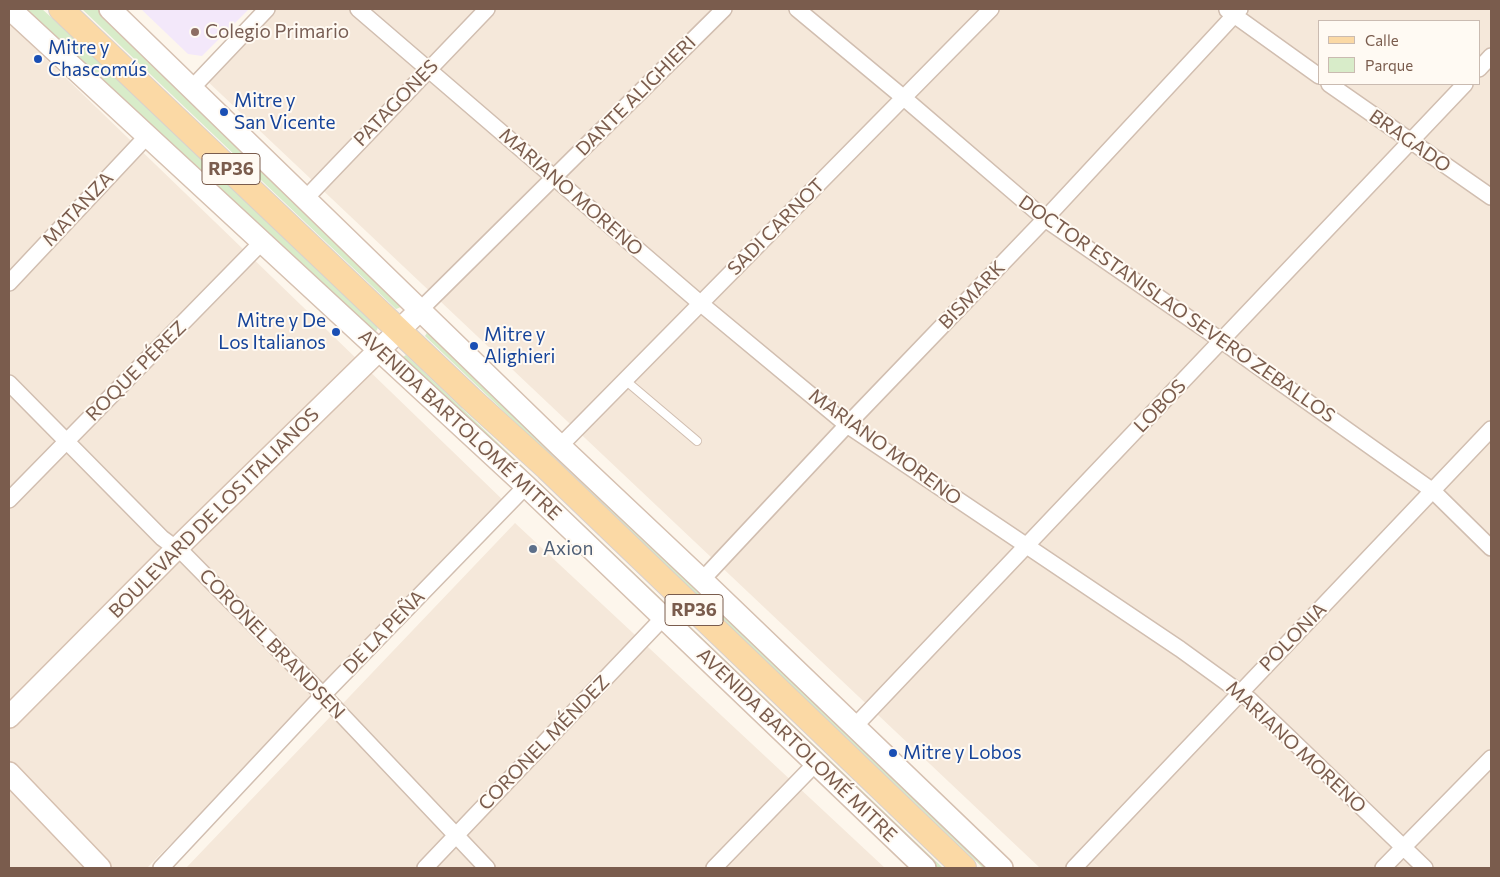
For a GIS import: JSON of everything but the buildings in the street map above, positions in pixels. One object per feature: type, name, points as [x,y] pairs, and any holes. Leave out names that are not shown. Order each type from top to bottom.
[{"type":"main road","name":"AVENIDA BARTOLOMÉ MITRE","points":[[60,9],[471,399],[547,468],[964,868]]},
{"type":"street","name":"AVENIDA BARTOLOMÉ MITRE","points":[[10,9],[526,486],[925,868]]},
{"type":"street","points":[[110,9],[560,446],[1002,868]]},
{"type":"street","points":[[191,89],[267,9]]},
{"type":"street","name":"MARIANO MORENO","points":[[358,9],[700,304],[847,425],[1240,692],[1424,868]]},
{"type":"street","name":"PATAGONES","points":[[306,198],[487,9]]},
{"type":"street","name":"DANTE ALIGHIERI","points":[[420,310],[724,9]]},
{"type":"street","name":"DOCTOR ESTANISLAO SEVERO ZEBALLOS","points":[[797,9],[1045,219],[1222,341],[1432,491],[1491,548]]},
{"type":"street","name":"SADI CARNOT","points":[[560,446],[991,9]]},
{"type":"street","points":[[1233,11],[1318,75]]},
{"type":"street","name":"BISMARK","points":[[702,580],[847,425],[1045,219],[1233,11]]},
{"type":"street","points":[[1480,68],[1491,56]]},
{"type":"street","name":"BRAGADO","points":[[1330,85],[1491,197]]},
{"type":"street","name":"LOBOS","points":[[855,726],[1464,85]]},
{"type":"street","name":"MATANZA","points":[[9,283],[148,135]]},
{"type":"street","name":"ROQUE PÉREZ","points":[[9,500],[262,242]]},
{"type":"street","name":"BOULEVARD DE LOS ITALIANOS","points":[[9,717],[176,548],[420,310]]},
{"type":"street","name":"CORONEL BRANDSEN","points":[[9,383],[162,538],[185,555],[487,868]]},
{"type":"street","name":"POLONIA","points":[[1074,868],[1491,429]]},
{"type":"street","name":"DE LA PEÑA","points":[[161,868],[322,695],[526,486]]},
{"type":"street","name":"CORONEL MÉNDEZ","points":[[426,868],[664,618]]},
{"type":"street","points":[[1383,868],[1491,758]]},
{"type":"street","points":[[714,868],[816,763]]},
{"type":"street","points":[[9,773],[100,868]]},
{"type":"lane","points":[[625,380],[697,441]]},
{"type":"shaded area","name":"Colegio Primario","points":[[141,9],[249,9],[202,56],[188,54]]},
{"type":"shaded area","points":[[275,9],[1491,9],[1491,868],[1040,868],[204,78]]},
{"type":"shaded area","points":[[9,23],[507,504],[147,868],[9,868]]},
{"type":"shaded area","points":[[515,523],[885,868],[186,868]]},
{"type":"green space","points":[[20,9],[42,9],[110,70],[378,327],[377,330],[373,331]]},
{"type":"green space","points":[[82,9],[99,9],[401,303],[401,307],[396,309]]},
{"type":"green space","points":[[428,331],[992,868],[983,868],[674,574],[425,336]]},
{"type":"green space","points":[[406,355],[943,868],[937,868],[403,360],[403,357]]},
{"type":"place","name":"Colegio Primario","points":[[195,32]]},
{"type":"place","name":"Mitre y Chascomús","points":[[38,59]]},
{"type":"place","name":"Mitre y San Vicente","points":[[224,112]]},
{"type":"place","name":"Mitre y De Los Italianos","points":[[336,332]]},
{"type":"place","name":"Mitre y Alighieri","points":[[474,346]]},
{"type":"place","name":"Axion","points":[[533,549]]},
{"type":"place","name":"Mitre y Lobos","points":[[893,753]]}]
